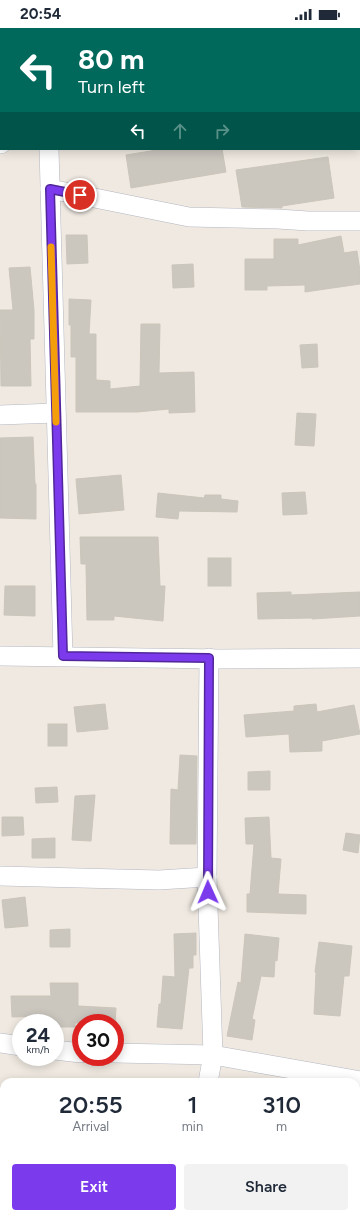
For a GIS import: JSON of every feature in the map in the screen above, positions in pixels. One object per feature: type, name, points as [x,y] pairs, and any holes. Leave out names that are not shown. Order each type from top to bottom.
[{"type":"street","points":[[48,150],[63,656]]},
{"type":"street","points":[[50,189],[189,217],[308,221],[360,221]]},
{"type":"street","points":[[0,415],[56,413]]},
{"type":"street","points":[[0,656],[360,658]]},
{"type":"street","points":[[209,658],[207,877],[213,1055],[209,1078]]},
{"type":"street","points":[[0,876],[159,880],[207,877]]},
{"type":"street","points":[[0,1043],[12,1045]]},
{"type":"street","points":[[124,1053],[213,1055],[343,1078]]},
{"type":"building","points":[[157,150],[222,150],[226,172],[131,188],[126,155]]},
{"type":"building","points":[[328,157],[334,198],[282,206],[282,208],[242,207],[236,170]]},
{"type":"building","points":[[66,235],[87,235],[88,263],[67,264]]},
{"type":"building","points":[[341,236],[344,253],[357,251],[360,284],[305,292],[305,285],[267,286],[267,290],[245,290],[245,259],[274,259],[274,239],[298,239],[298,245]]},
{"type":"building","points":[[193,264],[194,287],[173,288],[172,265]]},
{"type":"building","points":[[30,267],[34,310],[34,339],[30,339],[31,386],[1,386],[0,310],[13,310],[9,268]]},
{"type":"building","points":[[69,299],[91,300],[89,334],[96,334],[96,380],[110,381],[110,389],[140,386],[141,324],[160,324],[159,373],[194,372],[195,412],[169,413],[169,409],[137,412],[76,412],[76,357],[71,357]]},
{"type":"building","points":[[317,344],[318,367],[302,368],[300,345]]},
{"type":"building","points":[[297,413],[316,414],[314,446],[295,445]]},
{"type":"building","points":[[33,437],[36,484],[36,519],[0,518],[0,438]]},
{"type":"building","points":[[121,475],[124,510],[79,514],[76,479]]},
{"type":"building","points":[[305,492],[307,514],[283,515],[282,493]]},
{"type":"building","points":[[158,493],[204,498],[205,495],[221,495],[221,499],[238,501],[237,512],[179,511],[178,519],[156,517]]},
{"type":"building","points":[[80,537],[158,537],[160,586],[165,586],[163,621],[114,616],[114,620],[87,620],[86,564],[81,564]]},
{"type":"building","points":[[208,558],[231,558],[231,586],[208,586]]},
{"type":"building","points":[[5,586],[35,586],[35,616],[4,615]]},
{"type":"building","points":[[291,592],[291,595],[360,592],[360,616],[312,619],[258,619],[257,593]]},
{"type":"building","points":[[105,704],[108,729],[77,732],[74,707]]},
{"type":"building","points":[[316,704],[317,712],[354,705],[360,734],[322,741],[322,751],[290,752],[289,734],[246,737],[244,715],[294,711],[294,706]]},
{"type":"building","points":[[48,724],[67,724],[67,746],[48,746]]},
{"type":"building","points":[[180,755],[197,756],[196,844],[170,844],[171,789],[178,790]]},
{"type":"building","points":[[270,771],[270,790],[248,790],[248,772]]},
{"type":"building","points":[[57,787],[58,802],[36,803],[35,788]]},
{"type":"building","points":[[95,795],[91,841],[72,840],[75,796]]},
{"type":"building","points":[[2,817],[23,817],[24,835],[2,836]]},
{"type":"building","points":[[269,817],[271,858],[281,859],[278,894],[306,895],[306,914],[247,912],[247,894],[250,894],[254,844],[246,844],[245,818]]},
{"type":"building","points":[[346,833],[360,835],[358,853],[343,850]]},
{"type":"building","points":[[55,838],[55,858],[32,858],[32,839]]},
{"type":"building","points":[[25,897],[28,926],[5,928],[2,900]]},
{"type":"building","points":[[70,929],[70,947],[50,947],[50,930]]},
{"type":"building","points":[[196,933],[196,955],[193,955],[193,968],[189,968],[182,1029],[157,1027],[159,1004],[161,1004],[163,976],[175,977],[174,934]]},
{"type":"building","points":[[245,934],[279,938],[274,977],[261,976],[252,1019],[255,1020],[252,1040],[227,1036],[238,982],[241,983]]},
{"type":"building","points":[[319,942],[352,946],[349,976],[344,976],[340,1016],[314,1014],[315,972]]},
{"type":"building","points":[[50,983],[78,983],[78,1006],[116,1008],[116,1014],[72,1014],[72,1027],[64,1027],[64,1014],[12,1014],[12,1017],[11,996],[51,996]]},
{"type":"slow traffic","points":[[51,247],[56,422]]},
{"type":"route","points":[[80,195],[50,189],[63,656],[209,658],[208,892]]}]
